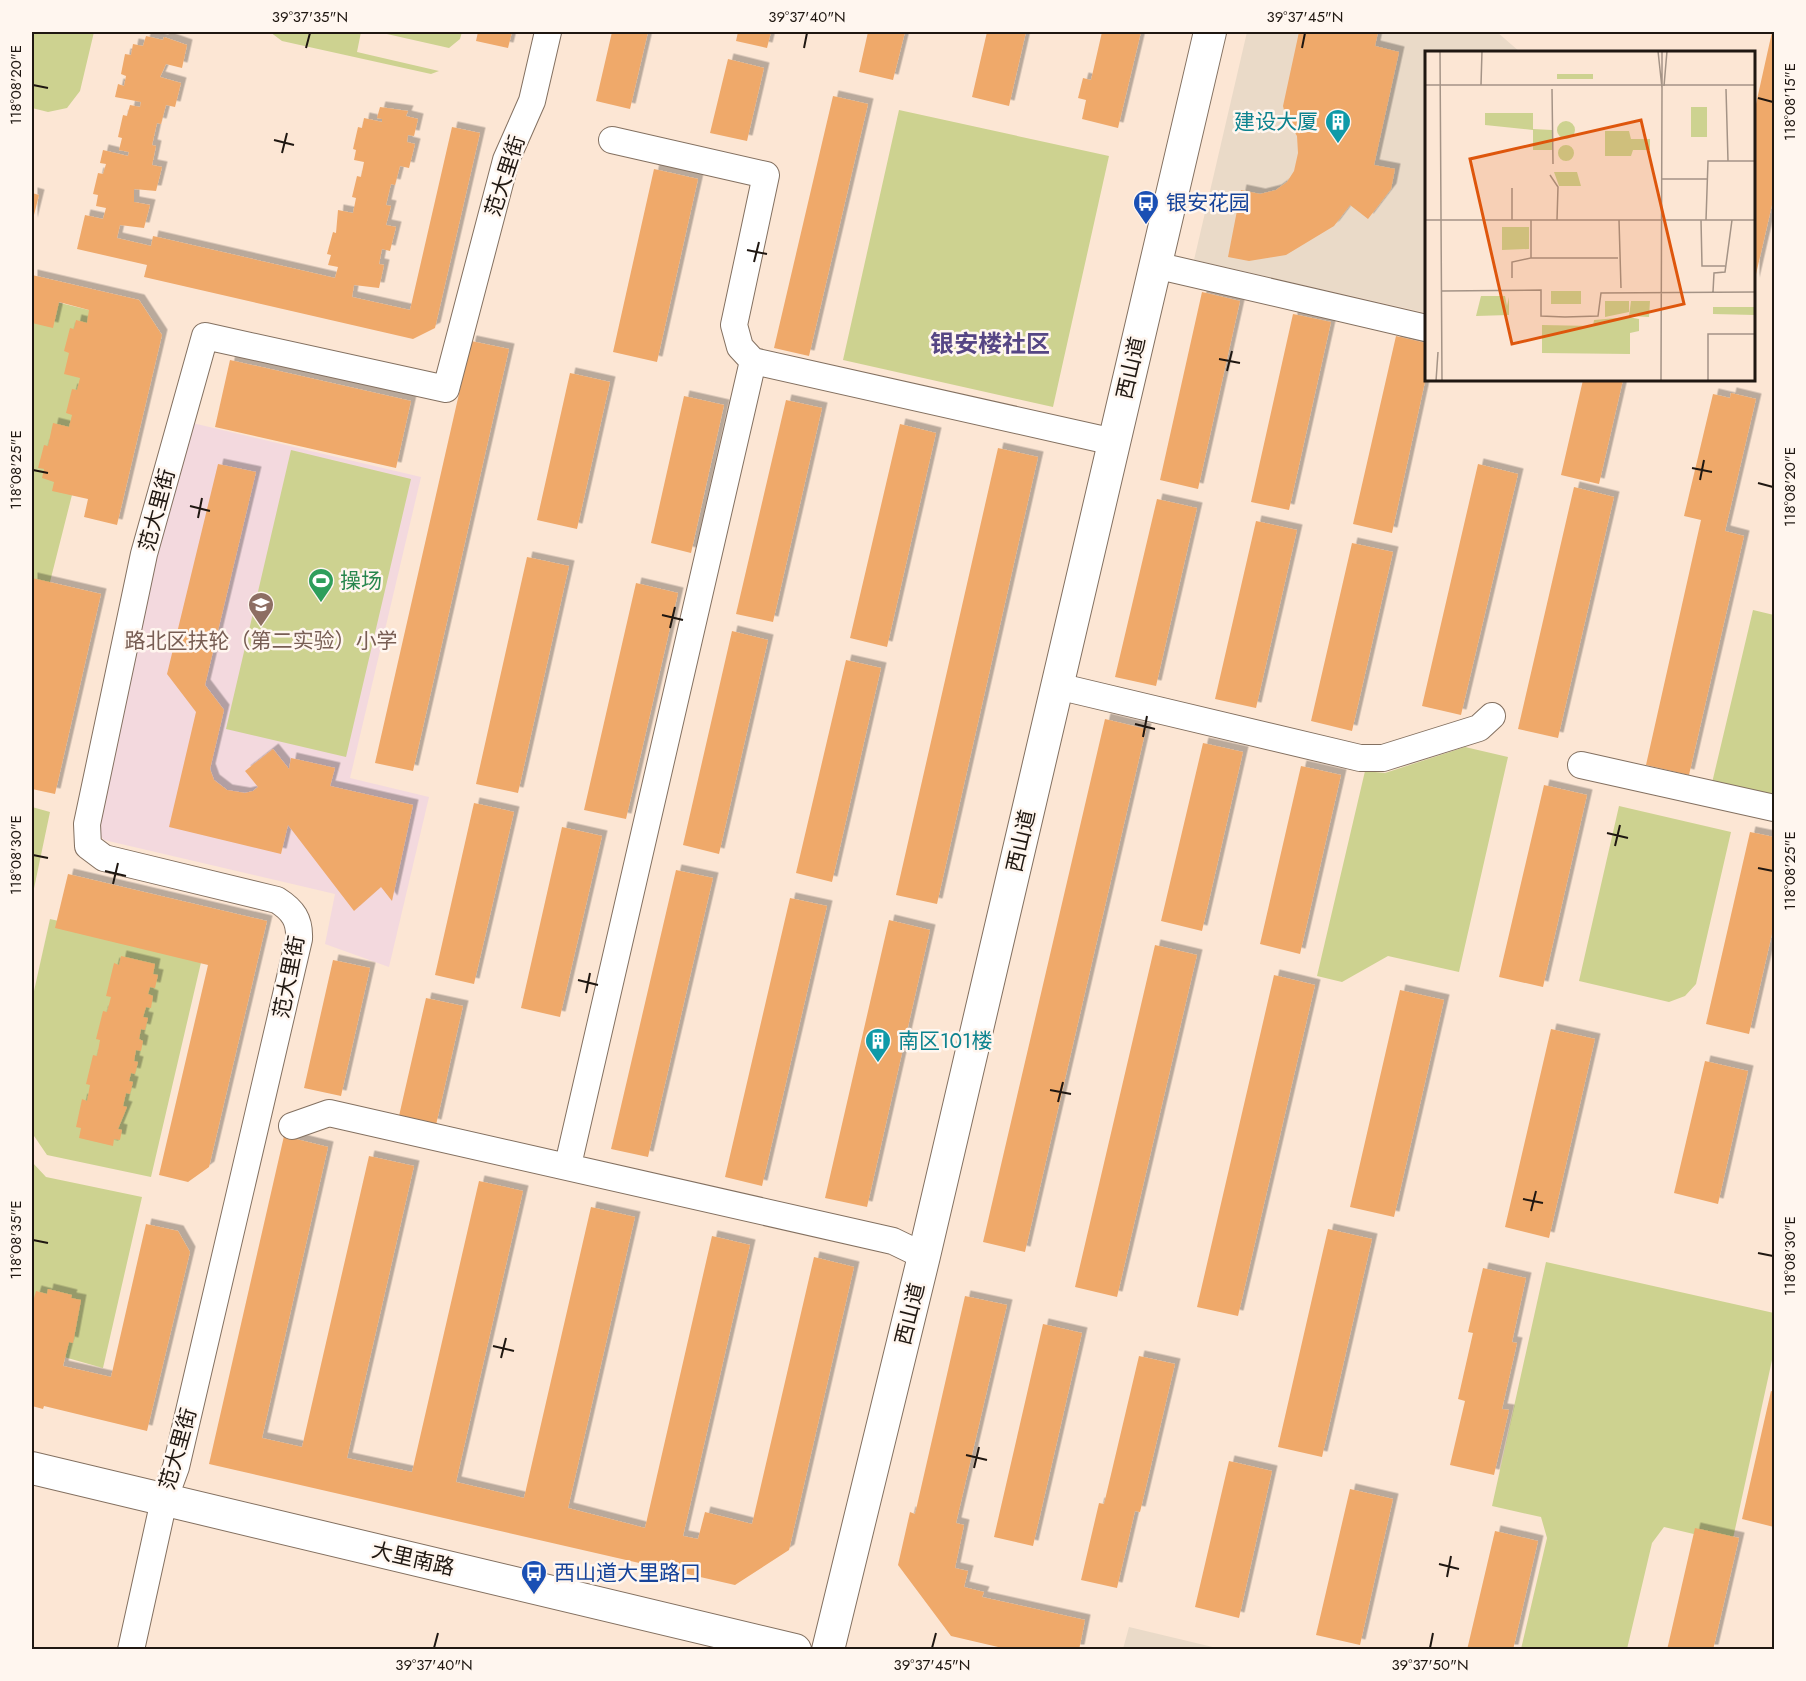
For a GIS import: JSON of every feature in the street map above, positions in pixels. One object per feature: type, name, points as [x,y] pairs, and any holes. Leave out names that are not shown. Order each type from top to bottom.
[{"type":"street","name":"范大里街","points":[[164,1500],[164,1465],[228,1205],[288,931],[279,915],[266,906],[98,868],[75,852],[70,836],[133,550],[197,324],[439,379],[499,158],[523,99],[538,32]]},
{"type":"street","name":"范大里街","points":[[164,1500],[176,1467],[299,939],[299,927],[291,910],[277,900],[104,858],[88,846],[87,824],[144,554],[205,336],[446,388],[506,160],[532,101],[548,32]]},
{"type":"street","name":"西山道","points":[[828,1650],[924,1256],[1210,32]]},
{"type":"street","points":[[612,140],[766,175],[734,325],[740,346],[753,361],[1114,442]]},
{"type":"street","points":[[1155,265],[1425,328]]},
{"type":"street","points":[[568,1165],[753,361]]},
{"type":"street","points":[[1057,687],[1360,758],[1383,758],[1479,728],[1492,716]]},
{"type":"street","points":[[1581,765],[1774,808]]},
{"type":"street","points":[[292,1126],[329,1113],[568,1165],[893,1241],[924,1256]]},
{"type":"street","name":"大里南路","points":[[32,1468],[795,1650]]},
{"type":"street","points":[[131,1650],[164,1500]]},
{"type":"shaded area","name":"建设大厦","points":[[1247,32],[1497,32],[1519,51],[1425,51],[1425,313],[1194,260]]},
{"type":"shaded area","name":"路北区扶轮（第二实验）小学","points":[[184,421],[421,477],[350,778],[429,797],[389,967],[325,944],[335,894],[104,840],[92,827]]},
{"type":"shaded area","points":[[1129,1627],[1221,1649],[1123,1649]]},
{"type":"green space","points":[[32,32],[94,32],[80,91],[67,108],[48,112],[32,108]]},
{"type":"green space","points":[[270,32],[361,32],[357,52],[439,71],[431,74],[282,41]]},
{"type":"green space","points":[[378,32],[462,32],[460,39],[449,48]]},
{"type":"green space","points":[[899,110],[1109,156],[1053,407],[843,360]]},
{"type":"green space","points":[[32,296],[117,317],[32,653]]},
{"type":"green space","name":"操场","points":[[291,450],[411,479],[346,757],[226,729]]},
{"type":"green space","points":[[1753,610],[1774,615],[1774,797],[1712,783]]},
{"type":"green space","points":[[1465,747],[1508,757],[1459,972],[1388,956],[1342,982],[1317,976],[1365,771],[1385,773]]},
{"type":"green space","points":[[1619,806],[1731,832],[1696,984],[1685,996],[1669,1002],[1579,981]]},
{"type":"green space","points":[[32,807],[50,812],[32,898]]},
{"type":"green space","points":[[50,919],[203,954],[151,1177],[47,1155],[32,1133],[32,1000]]},
{"type":"green space","points":[[32,1162],[46,1177],[142,1197],[103,1368],[32,1348]]},
{"type":"green space","points":[[1546,1262],[1774,1313],[1774,1351],[1732,1543],[1664,1527],[1652,1543],[1627,1649],[1521,1649],[1547,1538],[1541,1517],[1492,1506]]},
{"type":"building","points":[[478,32],[512,32],[508,48],[476,41]]},
{"type":"building","points":[[612,32],[648,32],[630,109],[596,101]]},
{"type":"building","points":[[738,32],[771,32],[767,48],[736,41]]},
{"type":"building","points":[[868,32],[905,32],[893,80],[859,72]]},
{"type":"building","points":[[987,32],[1026,32],[1009,106],[972,97]]},
{"type":"building","points":[[1102,32],[1141,32],[1118,128],[1082,119],[1086,100],[1078,98],[1083,78],[1091,80]]},
{"type":"building","name":"建设大厦","points":[[1299,32],[1378,32],[1375,46],[1399,52],[1374,165],[1395,169],[1391,189],[1368,219],[1350,205],[1334,226],[1286,255],[1249,261],[1228,257],[1241,190],[1260,194],[1276,190],[1287,182],[1294,171],[1298,153],[1297,136],[1286,118],[1283,106]]},
{"type":"building","points":[[1772,32],[1774,32],[1774,196],[1755,279],[1755,108]]},
{"type":"building","points":[[146,36],[163,40],[164,37],[187,45],[182,68],[166,64],[160,77],[181,83],[175,107],[166,105],[161,124],[157,123],[152,145],[156,146],[152,165],[162,167],[156,191],[134,189],[134,202],[150,205],[144,228],[120,225],[117,238],[151,246],[153,236],[335,278],[338,267],[328,265],[331,255],[327,254],[333,232],[336,233],[338,210],[353,213],[356,198],[352,197],[357,176],[361,177],[364,162],[354,160],[356,150],[353,149],[358,127],[362,128],[364,118],[382,122],[382,119],[377,118],[380,107],[408,111],[406,116],[418,119],[414,136],[408,135],[407,142],[415,144],[409,168],[400,166],[395,185],[391,184],[386,205],[391,206],[386,225],[396,227],[390,251],[382,249],[379,264],[384,265],[379,288],[354,285],[352,297],[410,310],[452,127],[480,133],[435,328],[413,339],[144,277],[147,265],[77,249],[85,215],[103,219],[106,208],[96,206],[98,195],[93,194],[98,173],[103,174],[106,164],[100,163],[103,150],[128,156],[129,152],[119,150],[122,138],[118,137],[123,115],[127,116],[130,105],[140,107],[141,102],[115,97],[118,84],[124,86],[126,76],[121,74],[125,54],[131,55],[133,44],[143,46]]},
{"type":"building","points":[[728,59],[764,68],[747,141],[710,133]]},
{"type":"building","points":[[833,96],[868,104],[809,356],[774,348]]},
{"type":"building","points":[[654,169],[698,179],[657,362],[613,352]]},
{"type":"building","points":[[32,193],[39,195],[32,223]]},
{"type":"building","points":[[32,275],[139,300],[162,335],[117,525],[84,517],[88,499],[52,491],[54,482],[42,478],[44,469],[38,468],[44,445],[48,446],[53,423],[69,427],[72,415],[66,413],[72,389],[77,390],[80,378],[64,374],[69,353],[64,351],[70,328],[74,329],[76,320],[87,323],[89,310],[59,302],[53,328],[32,323]]},
{"type":"building","points":[[1202,292],[1240,301],[1198,489],[1160,480]]},
{"type":"building","points":[[1293,314],[1331,322],[1289,510],[1251,502]]},
{"type":"building","points":[[1396,336],[1425,343],[1425,381],[1392,533],[1353,524]]},
{"type":"building","points":[[471,341],[509,349],[413,771],[375,763]]},
{"type":"building","points":[[230,360],[411,401],[396,468],[215,427]]},
{"type":"building","points":[[570,373],[610,382],[577,529],[537,520]]},
{"type":"building","points":[[1583,381],[1623,381],[1599,484],[1561,475]]},
{"type":"building","points":[[1731,393],[1756,399],[1725,531],[1744,536],[1689,775],[1646,765],[1701,520],[1684,516],[1713,394],[1730,398]]},
{"type":"building","points":[[684,396],[724,405],[691,553],[651,543]]},
{"type":"building","points":[[786,400],[822,408],[773,622],[736,614]]},
{"type":"building","points":[[900,424],[936,433],[887,647],[850,638]]},
{"type":"building","points":[[998,448],[1038,457],[937,904],[896,895]]},
{"type":"building","points":[[218,464],[256,472],[205,685],[224,710],[210,769],[214,780],[227,790],[245,793],[253,791],[258,787],[245,771],[273,749],[289,769],[291,758],[335,768],[330,786],[413,805],[392,901],[381,887],[354,911],[288,825],[281,854],[169,827],[196,712],[167,674]]},
{"type":"building","points":[[1478,464],[1518,474],[1461,715],[1422,706]]},
{"type":"building","points":[[1574,487],[1614,497],[1558,738],[1518,729]]},
{"type":"building","points":[[1157,499],[1197,508],[1156,686],[1115,677]]},
{"type":"building","points":[[1256,521],[1297,530],[1256,708],[1215,699]]},
{"type":"building","points":[[1352,543],[1393,552],[1352,731],[1311,721]]},
{"type":"building","points":[[527,557],[569,566],[518,793],[476,784]]},
{"type":"building","points":[[32,578],[101,594],[55,794],[32,789]]},
{"type":"building","points":[[636,583],[678,593],[626,819],[584,810]]},
{"type":"building","points":[[732,631],[768,640],[719,854],[683,845]]},
{"type":"building","points":[[846,660],[881,668],[832,882],[796,873]]},
{"type":"building","points":[[1105,719],[1146,729],[1025,1252],[983,1242]]},
{"type":"building","points":[[1203,743],[1243,752],[1202,931],[1161,921]]},
{"type":"building","points":[[1301,766],[1341,775],[1300,954],[1260,944]]},
{"type":"building","points":[[1544,785],[1587,795],[1543,987],[1499,977]]},
{"type":"building","points":[[474,803],[514,812],[474,984],[435,975]]},
{"type":"building","points":[[562,827],[602,836],[560,1017],[521,1008]]},
{"type":"building","points":[[1750,832],[1774,837],[1774,925],[1749,1034],[1706,1024]]},
{"type":"building","points":[[676,870],[713,878],[648,1157],[611,1149]]},
{"type":"building","points":[[68,874],[267,921],[209,1167],[188,1182],[159,1175],[208,965],[55,928]]},
{"type":"building","points":[[790,898],[827,906],[762,1186],[725,1177]]},
{"type":"building","name":"南区101楼","points":[[889,920],[930,930],[867,1207],[825,1198]]},
{"type":"building","points":[[1155,945],[1197,955],[1117,1297],[1075,1287]]},
{"type":"building","points":[[121,956],[155,964],[153,974],[158,975],[155,988],[150,987],[148,994],[153,996],[151,1008],[146,1007],[143,1017],[148,1018],[145,1030],[141,1029],[139,1039],[143,1041],[141,1051],[136,1050],[134,1061],[138,1062],[135,1074],[131,1073],[129,1081],[133,1082],[130,1094],[126,1093],[123,1106],[127,1107],[118,1129],[122,1130],[120,1140],[114,1139],[113,1146],[79,1138],[81,1128],[76,1127],[82,1099],[87,1101],[90,1085],[86,1084],[93,1055],[97,1056],[100,1040],[96,1039],[103,1011],[107,1012],[111,997],[106,996],[114,963],[119,965]]},
{"type":"building","points":[[333,960],[370,968],[341,1096],[304,1088]]},
{"type":"building","points":[[1274,975],[1315,985],[1238,1316],[1197,1307]]},
{"type":"building","points":[[1400,990],[1444,1000],[1394,1217],[1350,1207]]},
{"type":"building","points":[[426,998],[463,1006],[436,1125],[399,1116]]},
{"type":"building","points":[[1551,1029],[1595,1039],[1549,1238],[1505,1227]]},
{"type":"building","points":[[1705,1061],[1748,1071],[1718,1204],[1674,1193]]},
{"type":"building","points":[[284,1136],[328,1147],[262,1438],[302,1447],[369,1156],[414,1166],[347,1458],[412,1472],[479,1181],[523,1191],[456,1482],[524,1498],[591,1207],[635,1217],[568,1508],[645,1528],[712,1236],[750,1245],[683,1536],[698,1539],[705,1512],[752,1524],[814,1257],[854,1267],[789,1550],[735,1585],[209,1464]]},
{"type":"building","points":[[146,1224],[178,1231],[190,1252],[147,1431],[44,1406],[43,1409],[32,1406],[32,1305],[36,1291],[47,1294],[48,1289],[72,1295],[71,1298],[81,1300],[73,1343],[69,1342],[63,1366],[111,1377]]},
{"type":"building","points":[[1328,1229],[1372,1239],[1322,1457],[1278,1447]]},
{"type":"building","points":[[1483,1268],[1526,1278],[1512,1342],[1517,1343],[1502,1409],[1509,1410],[1494,1475],[1450,1465],[1465,1401],[1458,1399],[1473,1333],[1468,1332]]},
{"type":"building","points":[[965,1296],[1007,1305],[956,1523],[964,1525],[955,1568],[968,1571],[964,1587],[984,1592],[982,1597],[1085,1620],[1079,1650],[1011,1650],[951,1636],[898,1565],[910,1512],[915,1514]]},
{"type":"building","points":[[1043,1324],[1082,1333],[1033,1546],[994,1537]]},
{"type":"building","points":[[1139,1356],[1175,1364],[1140,1512],[1135,1511],[1117,1588],[1081,1580],[1099,1503],[1104,1504]]},
{"type":"building","points":[[1771,1391],[1774,1392],[1774,1527],[1742,1519]]},
{"type":"building","points":[[1229,1461],[1272,1471],[1239,1618],[1195,1607]]},
{"type":"building","points":[[1350,1489],[1393,1499],[1360,1645],[1316,1635]]},
{"type":"building","points":[[1695,1528],[1739,1538],[1713,1650],[1667,1650]]},
{"type":"building","points":[[1495,1531],[1538,1541],[1513,1650],[1467,1650]]},
{"type":"place","name":"建设大厦","points":[[1338,145]]},
{"type":"place","name":"银安花园","points":[[1146,226]]},
{"type":"place","name":"操场","points":[[321,604]]},
{"type":"place","name":"路北区扶轮（第二实验）小学","points":[[261,628]]},
{"type":"place","name":"南区101楼","points":[[878,1064]]},
{"type":"place","name":"西山道大里路口","points":[[534,1596]]},
{"type":"district","name":"银安楼社区","points":[[990,344]]}]
